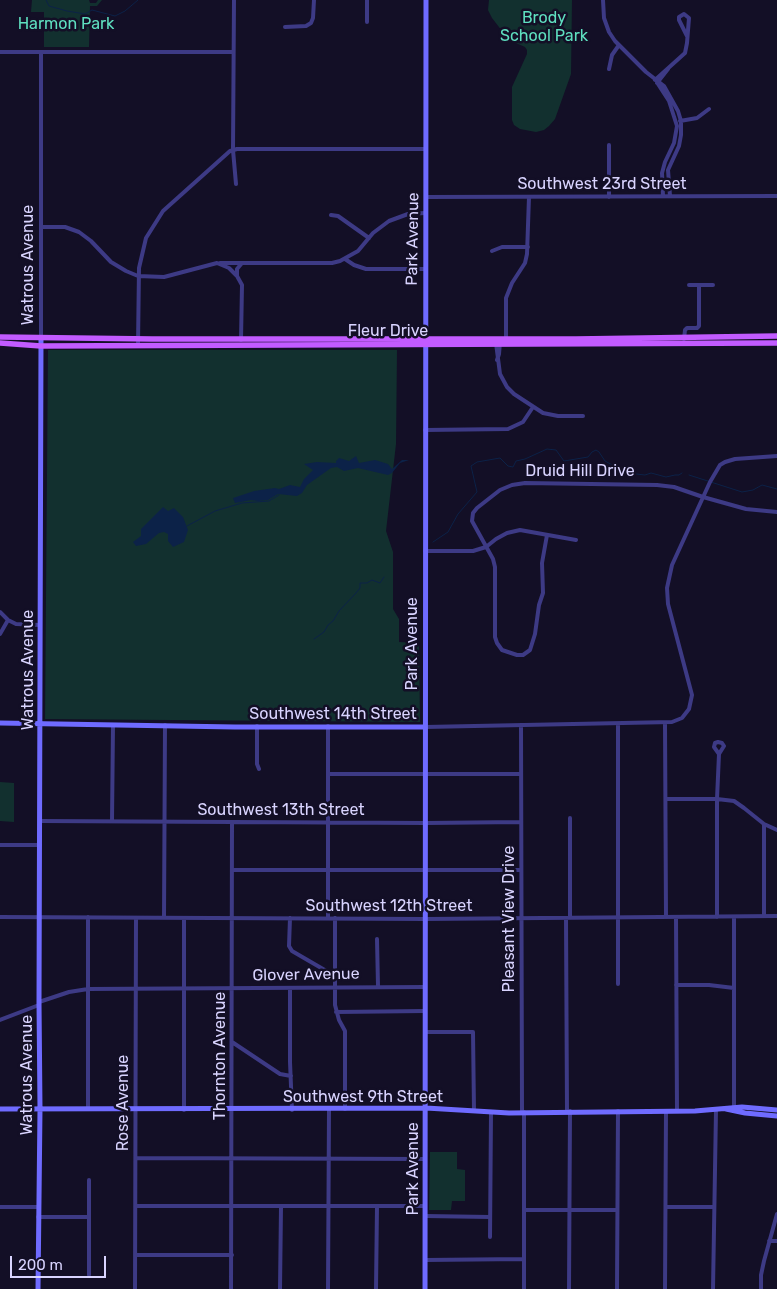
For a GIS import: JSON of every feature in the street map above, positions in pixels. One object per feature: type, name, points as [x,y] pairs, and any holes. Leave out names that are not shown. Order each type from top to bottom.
[{"type":"main road","name":"Fleur Drive","points":[[684,341],[777,336]]},
{"type":"main road","name":"Fleur Drive","points":[[0,338],[236,345],[500,341],[777,343]]},
{"type":"main road","name":"Fleur Drive","points":[[0,343],[41,346],[242,340],[425,342]]},
{"type":"street","points":[[234,0],[233,150],[236,184]]},
{"type":"street","points":[[285,28],[306,26],[313,20],[314,0]]},
{"type":"street","points":[[367,0],[367,22]]},
{"type":"street","name":"Park Avenue","points":[[424,1289],[426,1108],[424,727],[426,0]]},
{"type":"street","points":[[603,0],[604,18],[607,28],[619,45],[657,82],[678,122],[680,140],[668,170],[670,196]]},
{"type":"street","points":[[657,82],[665,70],[685,53],[687,36],[689,18],[684,14],[679,20],[687,36]]},
{"type":"street","points":[[609,69],[612,55],[619,45]]},
{"type":"street","points":[[0,52],[233,52]]},
{"type":"street","name":"Watrous Avenue","points":[[38,1289],[40,1109],[41,52]]},
{"type":"street","points":[[678,122],[697,118],[709,109]]},
{"type":"street","points":[[663,196],[662,173],[676,137],[678,122]]},
{"type":"street","points":[[609,145],[609,196]]},
{"type":"street","points":[[138,342],[138,276],[143,248],[156,219],[170,204],[233,150],[426,149]]},
{"type":"street","points":[[668,157],[672,159]]},
{"type":"street","name":"Southwest 23rd Street","points":[[426,197],[777,196]]},
{"type":"street","points":[[529,197],[528,247],[525,263],[512,283],[506,298],[497,360],[500,374],[507,387],[533,408],[550,416],[583,416]]},
{"type":"street","points":[[41,227],[65,228],[79,232],[91,241],[111,262],[126,271],[138,276],[164,277],[217,263],[332,263],[345,259],[358,251],[378,228],[395,218],[408,214],[425,213]]},
{"type":"street","points":[[331,216],[338,216],[369,238]]},
{"type":"street","points":[[492,251],[502,247],[528,247]]},
{"type":"street","points":[[345,259],[354,265],[366,269],[425,269]]},
{"type":"street","points":[[217,263],[229,268],[241,283],[242,340],[236,345]]},
{"type":"street","points":[[237,276],[237,269],[242,263]]},
{"type":"street","points":[[689,285],[713,286]]},
{"type":"street","points":[[684,341],[687,328],[698,328],[699,326],[699,285]]},
{"type":"street","points":[[425,430],[508,429],[522,422],[533,408]]},
{"type":"street","points":[[666,917],[666,722],[677,720],[689,709],[692,695],[669,612],[667,588],[672,565],[710,481],[720,466],[728,461],[777,456]]},
{"type":"street","name":"Druid Hill Drive","points":[[547,535],[542,562],[543,593],[539,605],[532,647],[527,653],[520,655],[502,650],[495,637],[495,567],[473,524],[473,514],[494,493],[518,484],[662,485],[686,490],[703,497],[746,509],[777,512]]},
{"type":"street","points":[[425,551],[473,551],[486,547],[499,536],[512,531],[525,531],[576,540]]},
{"type":"street","points":[[0,612],[8,620],[23,625],[40,625]]},
{"type":"street","points":[[0,634],[8,620]]},
{"type":"street","name":"Southwest 14th Street","points":[[0,723],[424,727],[666,722]]},
{"type":"street","points":[[618,724],[618,984]]},
{"type":"street","points":[[112,821],[113,725]]},
{"type":"street","name":"Pleasant View Drive","points":[[521,725],[524,1289]]},
{"type":"street","points":[[164,918],[166,726]]},
{"type":"street","points":[[257,726],[257,764],[259,769]]},
{"type":"street","points":[[328,726],[328,918]]},
{"type":"street","points":[[717,917],[719,754]]},
{"type":"street","points":[[328,774],[521,774]]},
{"type":"street","points":[[666,799],[726,799],[737,803],[764,824],[777,830]]},
{"type":"street","points":[[569,1289],[568,918],[570,818]]},
{"type":"street","name":"Southwest 13th Street","points":[[40,821],[521,822]]},
{"type":"street","name":"Thornton Avenue","points":[[231,1289],[232,822]]},
{"type":"street","points":[[764,824],[764,916]]},
{"type":"street","points":[[0,845],[40,845]]},
{"type":"street","points":[[232,870],[521,870]]},
{"type":"street","name":"Southwest 12th Street","points":[[0,917],[425,919],[777,916]]},
{"type":"street","points":[[88,917],[88,1109]]},
{"type":"street","points":[[676,917],[677,1111]]},
{"type":"street","points":[[734,917],[734,1110]]},
{"type":"street","name":"Rose Avenue","points":[[135,1289],[136,918]]},
{"type":"street","points":[[184,918],[184,1110]]},
{"type":"street","points":[[290,918],[290,946],[292,951],[335,976]]},
{"type":"street","points":[[335,918],[336,1012],[345,1031],[345,1110]]},
{"type":"street","points":[[378,939],[378,986]]},
{"type":"street","points":[[676,985],[734,988]]},
{"type":"street","name":"Glover Avenue","points":[[0,1020],[69,992],[88,989],[425,987]]},
{"type":"street","points":[[290,988],[292,1110]]},
{"type":"street","points":[[336,1012],[425,1012]]},
{"type":"street","points":[[425,1032],[474,1033],[474,1111]]},
{"type":"street","points":[[232,1042],[280,1074],[291,1076]]},
{"type":"street","name":"Southwest 9th Street","points":[[734,1110],[755,1107],[777,1110]]},
{"type":"street","name":"Southwest 9th Street","points":[[0,1109],[345,1110],[426,1108],[491,1113],[726,1109],[777,1116]]},
{"type":"street","points":[[328,1289],[329,1110]]},
{"type":"street","points":[[713,1289],[714,1207],[716,1202],[716,1110]]},
{"type":"street","points":[[617,1289],[618,1111]]},
{"type":"street","points":[[665,1289],[666,1111]]},
{"type":"street","points":[[490,1237],[491,1113]]},
{"type":"street","points":[[136,1158],[425,1159]]},
{"type":"street","points":[[89,1275],[90,1180]]},
{"type":"street","points":[[136,1206],[425,1206]]},
{"type":"street","points":[[376,1289],[377,1206]]},
{"type":"street","points":[[0,1207],[38,1207]]},
{"type":"street","points":[[280,1289],[281,1207]]},
{"type":"street","points":[[666,1207],[714,1207]]},
{"type":"street","points":[[524,1210],[618,1210]]},
{"type":"street","points":[[762,1289],[761,1275],[777,1214]]},
{"type":"street","points":[[425,1216],[490,1217]]},
{"type":"street","points":[[38,1218],[89,1217]]},
{"type":"street","points":[[769,1241],[777,1241]]},
{"type":"street","points":[[136,1255],[232,1254]]},
{"type":"street","points":[[425,1260],[524,1259]]},
{"type":"green space","name":"Harmon Park","points":[[32,0],[89,0],[90,3],[96,3],[98,0],[102,0],[97,6],[90,6],[89,47],[44,47],[44,12],[31,12]]},
{"type":"green space","name":"Brody School Park","points":[[489,0],[572,0],[571,74],[555,119],[544,130],[536,132],[520,129],[514,125],[512,120],[512,87],[527,54],[527,50],[525,47],[509,40],[492,18],[488,10]]},
{"type":"green space","points":[[48,350],[397,350],[396,444],[386,531],[393,552],[393,609],[399,619],[399,642],[419,643],[420,722],[45,719]]},
{"type":"green space","points":[[0,782],[14,783],[14,822],[0,821]]},
{"type":"green space","points":[[430,1152],[457,1152],[457,1169],[465,1170],[465,1201],[452,1201],[451,1210],[429,1210]]},
{"type":"water","points":[[356,456],[359,463],[375,460],[388,464],[392,469],[402,460],[409,460],[400,463],[388,475],[358,468],[344,471],[337,467],[331,468],[307,485],[302,493],[297,496],[278,494],[268,500],[251,500],[235,503],[233,498],[254,491],[279,489],[290,485],[300,487],[304,479],[313,470],[304,464],[317,462],[336,463],[339,458],[349,461]]},
{"type":"water","points":[[163,507],[168,511],[174,508],[183,517],[188,530],[184,542],[173,547],[168,541],[168,534],[164,532],[159,533],[146,544],[136,546],[133,542],[141,536],[141,529]]},
{"type":"waterway","points":[[46,0],[49,6],[67,11],[85,14],[92,10],[115,16],[125,11],[138,0]]},
{"type":"waterway","points":[[433,542],[448,532],[458,514],[477,492],[471,466],[477,462],[500,458],[508,466],[513,467],[516,461],[547,449],[556,450],[564,461],[588,457],[596,450],[605,461],[614,466],[619,472],[645,475],[651,473],[666,477],[682,473]]},
{"type":"waterway","points":[[689,475],[742,492],[753,490],[762,485],[777,489]]},
{"type":"waterway","points":[[187,526],[215,511],[242,503],[269,501],[279,495]]},
{"type":"waterway","points":[[314,639],[324,632],[339,611],[360,588],[360,583],[367,583],[372,580],[380,583],[384,577]]}]
